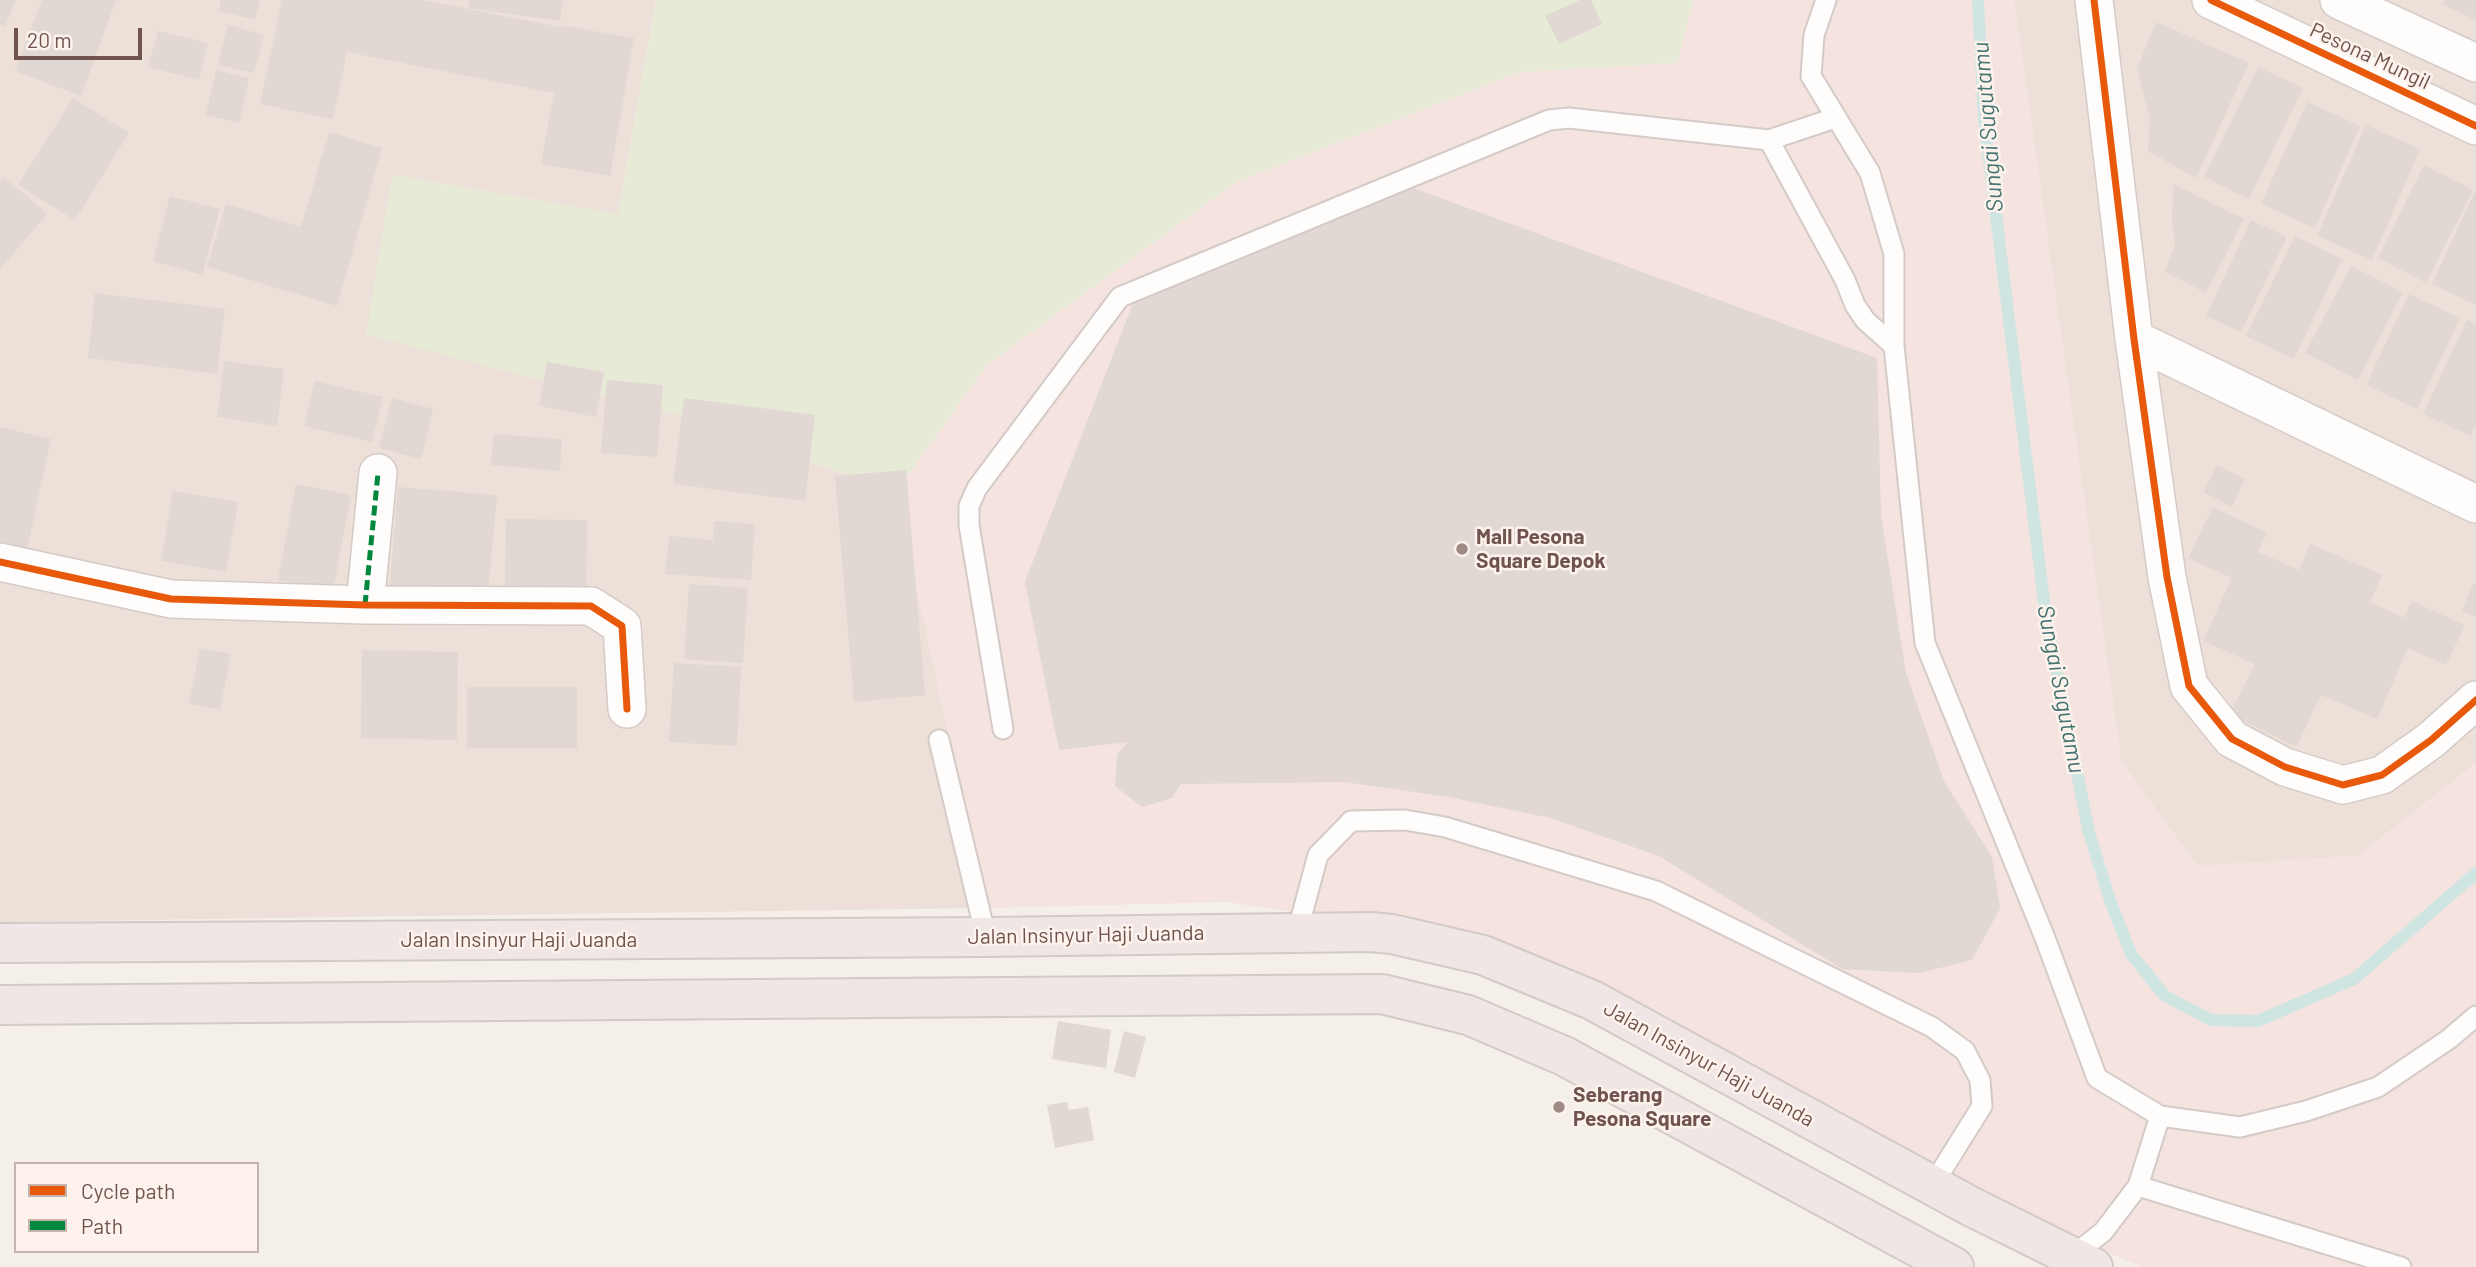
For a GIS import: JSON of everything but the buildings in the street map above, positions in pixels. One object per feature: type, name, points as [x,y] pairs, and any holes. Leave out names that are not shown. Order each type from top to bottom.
[{"type":"highway","name":"Jalan Insinyur Haji Juanda","points":[[0,943],[1370,932],[1392,934],[1483,955],[1592,1000],[1932,1186],[2083,1262]]},
{"type":"highway","points":[[0,1005],[1382,994],[1468,1015],[1564,1056],[1954,1267]]},
{"type":"street","points":[[2094,0],[2134,339],[2167,577],[2189,686],[2232,739],[2285,767],[2343,785],[2382,775],[2431,740],[2476,700]]},
{"type":"street","name":"Pesona Mungil","points":[[2211,0],[2476,125]]},
{"type":"street","name":"Pesona Mungil","points":[[2339,0],[2476,63]]},
{"type":"street","points":[[2134,339],[2476,504]]},
{"type":"street","points":[[365,604],[378,473]]},
{"type":"street","points":[[0,562],[171,599],[591,606],[622,625],[627,709]]},
{"type":"lane","points":[[1826,0],[1814,35],[1811,76],[1870,173],[1894,254],[1895,346],[1926,643],[2045,938],[2097,1078],[2160,1116],[2240,1128],[2306,1111],[2378,1087],[2449,1040],[2476,1016]]},
{"type":"lane","points":[[1003,729],[969,524],[969,506],[977,488],[1120,297],[1549,120],[1569,118],[1769,140],[1835,118]]},
{"type":"lane","points":[[1769,140],[1845,280],[1855,305],[1865,320],[1895,346]]},
{"type":"lane","points":[[939,740],[986,937]]},
{"type":"lane","points":[[1297,933],[1318,855],[1351,821],[1405,820],[1445,827],[1656,891],[1932,1027],[1965,1051],[1980,1080],[1982,1106],[1932,1186]]},
{"type":"lane","points":[[2083,1262],[2138,1186],[2160,1116]]},
{"type":"lane","points":[[2138,1186],[2400,1267]]},
{"type":"shaded area","points":[[0,0],[656,0],[618,214],[392,175],[679,415],[896,492],[986,908],[0,922]]},
{"type":"shaded area","name":"Mall Pesona Square Depok","points":[[1694,0],[2014,0],[2121,761],[2197,866],[2358,856],[2476,763],[2476,1267],[2142,1267],[1848,1141],[1498,943],[1227,902],[986,908],[896,492],[987,365],[1236,182],[1520,72],[1676,63]]},
{"type":"shaded area","points":[[2014,0],[2476,0],[2476,763],[2358,856],[2197,866],[2121,761]]},
{"type":"green space","points":[[656,0],[1694,0],[1677,63],[1520,72],[1236,182],[987,365],[896,492],[679,415],[366,335],[392,175],[618,214]]},
{"type":"waterway","name":"Sungai Sugutamu","points":[[1978,0],[1984,119],[2046,617],[2089,833],[2111,903],[2131,954],[2165,996],[2211,1020],[2258,1021],[2354,979],[2476,873]]},
{"type":"marked path","points":[[365,605],[378,473]]},
{"type":"cycle path","points":[[2094,0],[2134,339],[2167,577],[2189,686],[2232,739],[2285,767],[2343,785],[2382,775],[2431,740],[2476,700]]},
{"type":"cycle path","points":[[2211,0],[2476,126]]},
{"type":"cycle path","points":[[0,562],[171,599],[365,605],[591,606],[622,626],[627,709]]},
{"type":"place","name":"Mall Pesona Square Depok","points":[[1462,549]]},
{"type":"place","name":"Seberang Pesona Square","points":[[1559,1107]]}]
